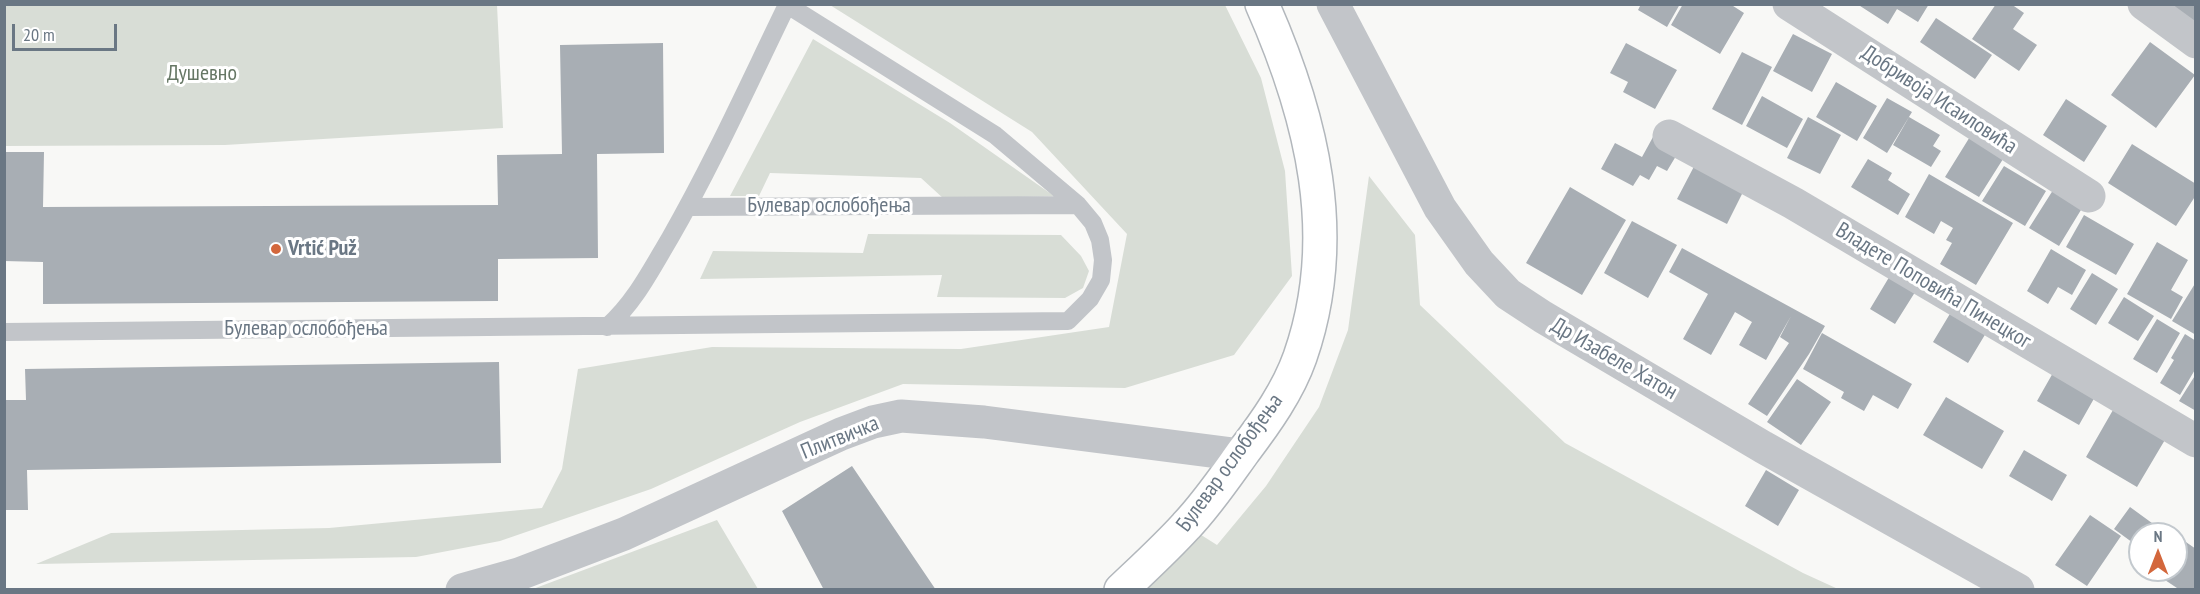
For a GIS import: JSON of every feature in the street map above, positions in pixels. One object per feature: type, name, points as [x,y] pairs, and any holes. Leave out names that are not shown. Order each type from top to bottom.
[{"type":"main road","name":"Булевар ослобођења","points":[[1121,590],[1187,526],[1266,422],[1299,359],[1311,319],[1320,255],[1313,156],[1293,85],[1262,4]]},
{"type":"street","name":"Др Изабеле Хатон","points":[[1333,4],[1440,208],[1479,263],[1508,294],[1543,318],[1763,447],[2018,590]]},
{"type":"street","name":"Добривоја Исаиловића","points":[[1789,4],[2089,196]]},
{"type":"street","points":[[2144,4],[2196,42]]},
{"type":"street","name":"Владете Поповића Пинецког","points":[[1669,136],[1793,203],[2196,441]]},
{"type":"street","name":"Плитвичка","points":[[462,590],[519,574],[624,534],[841,434],[873,422],[901,416],[984,422],[1241,455]]},
{"type":"lane","name":"Булевар ослобођења","points":[[4,332],[607,327],[1068,321],[1090,299],[1101,280],[1103,260],[1100,240],[1093,223],[1078,205],[995,135],[787,5],[688,207],[639,291],[624,311],[607,327]]},
{"type":"lane","name":"Булевар ослобођења","points":[[688,207],[1078,205]]},
{"type":"green space","name":"Душевно","points":[[4,5],[497,5],[503,128],[225,145],[5,146]]},
{"type":"green space","points":[[830,5],[1225,5],[1261,78],[1285,171],[1292,276],[1234,355],[1125,388],[903,384],[800,422],[651,489],[500,541],[416,557],[36,564],[111,533],[329,528],[542,508],[562,469],[578,369],[712,347],[961,349],[1109,327],[1127,234],[1032,132]]},
{"type":"green space","points":[[813,39],[950,123],[1054,196],[944,199],[921,178],[770,173],[759,196],[730,196]]},
{"type":"green space","points":[[1369,176],[1415,235],[1420,305],[1565,443],[1803,573],[1838,589],[1121,590],[1187,526],[1217,545],[1266,486],[1319,407],[1348,330]]},
{"type":"green space","points":[[868,234],[1061,235],[1081,256],[1089,271],[1083,288],[1065,298],[937,297],[942,275],[700,279],[713,251],[863,253]]},
{"type":"green space","points":[[717,520],[758,589],[533,589]]},
{"type":"building","points":[[1641,4],[1680,4],[1667,27],[1638,10]]},
{"type":"building","points":[[1683,4],[1730,4],[1744,13],[1720,54],[1671,25]]},
{"type":"building","points":[[1857,4],[1929,4],[1918,22],[1897,9],[1888,24]]},
{"type":"building","points":[[1996,4],[2011,4],[2024,13],[2013,29],[2037,45],[2019,71],[1972,39]]},
{"type":"building","points":[[2166,4],[2196,4],[2196,20],[2191,25]]},
{"type":"building","points":[[1936,18],[1992,55],[1975,79],[1920,42]]},
{"type":"building","points":[[1793,34],[1832,54],[1812,92],[1773,71]]},
{"type":"building","points":[[2150,42],[2195,75],[2156,128],[2111,95]]},
{"type":"building","points":[[663,43],[664,153],[597,154],[598,258],[498,259],[498,301],[43,304],[43,262],[4,261],[4,152],[44,152],[43,207],[498,205],[497,155],[562,154],[560,45]]},
{"type":"building","points":[[1626,43],[1677,70],[1655,109],[1623,92],[1628,82],[1610,73]]},
{"type":"building","points":[[1742,52],[1772,67],[1742,125],[1712,109]]},
{"type":"building","points":[[1836,82],[1877,106],[1857,141],[1816,117]]},
{"type":"building","points":[[1762,96],[1803,119],[1787,148],[1746,126]]},
{"type":"building","points":[[1887,98],[1912,112],[1887,153],[1863,138]]},
{"type":"building","points":[[2066,99],[2107,126],[2084,162],[2043,135]]},
{"type":"building","points":[[1808,117],[1841,135],[1820,174],[1787,158]]},
{"type":"building","points":[[1909,117],[1940,135],[1933,146],[1941,151],[1931,167],[1893,145]]},
{"type":"building","points":[[1976,127],[2010,148],[1979,197],[1945,177]]},
{"type":"building","points":[[1653,137],[1679,151],[1667,171],[1657,166],[1649,180],[1640,175],[1633,186],[1601,169],[1615,143],[1642,157]]},
{"type":"building","points":[[2132,144],[2196,184],[2196,195],[2176,226],[2108,183]]},
{"type":"building","points":[[1700,155],[1749,180],[1727,224],[1677,199]]},
{"type":"building","points":[[1868,159],[1892,173],[1888,180],[1910,194],[1898,215],[1851,187]]},
{"type":"building","points":[[2004,166],[2046,191],[2025,226],[1982,201]]},
{"type":"building","points":[[1929,174],[2013,223],[1976,285],[1940,264],[1952,243],[1946,240],[1953,228],[1941,221],[1934,234],[1905,217]]},
{"type":"building","points":[[1570,187],[1626,220],[1582,295],[1526,263]]},
{"type":"building","points":[[2055,187],[2084,205],[2059,246],[2029,228]]},
{"type":"building","points":[[2084,215],[2134,244],[2116,275],[2066,247]]},
{"type":"building","points":[[1632,221],[1677,245],[1648,298],[1604,273]]},
{"type":"building","points":[[2157,242],[2188,260],[2171,290],[2183,297],[2171,319],[2127,294]]},
{"type":"building","points":[[1682,248],[1825,326],[1767,416],[1748,404],[1789,343],[1780,337],[1791,316],[1766,360],[1739,345],[1752,322],[1735,312],[1711,355],[1683,339],[1708,294],[1669,272]]},
{"type":"building","points":[[2051,249],[2086,270],[2072,295],[2058,287],[2048,304],[2027,291]]},
{"type":"building","points":[[2092,273],[2118,289],[2096,325],[2070,309]]},
{"type":"building","points":[[1891,274],[1917,289],[1895,324],[1870,309]]},
{"type":"building","points":[[2196,282],[2196,335],[2172,321]]},
{"type":"building","points":[[2124,297],[2154,316],[2138,341],[2108,323]]},
{"type":"building","points":[[1954,307],[1989,328],[1968,363],[1933,342]]},
{"type":"building","points":[[2157,319],[2180,333],[2157,373],[2133,359]]},
{"type":"building","points":[[1822,333],[1912,384],[1898,409],[1873,395],[1864,411],[1841,398],[1844,392],[1803,369]]},
{"type":"building","points":[[2185,334],[2196,341],[2196,368],[2180,395],[2160,383],[2174,360],[2171,358]]},
{"type":"building","points":[[499,362],[501,463],[27,470],[28,510],[4,510],[4,400],[26,400],[25,369]]},
{"type":"building","points":[[2058,364],[2100,388],[2079,425],[2037,401]]},
{"type":"building","points":[[2196,374],[2196,411],[2179,401]]},
{"type":"building","points":[[1797,379],[1831,402],[1801,445],[1767,422]]},
{"type":"building","points":[[1946,397],[2004,431],[1982,469],[1923,435]]},
{"type":"building","points":[[2117,403],[2169,433],[2137,487],[2086,457]]},
{"type":"building","points":[[2024,450],[2067,475],[2052,501],[2009,476]]},
{"type":"building","points":[[852,466],[936,590],[824,590],[782,511]]},
{"type":"building","points":[[1766,470],[1799,490],[1778,526],[1745,506]]},
{"type":"building","points":[[2130,507],[2151,522],[2128,522],[2128,539],[2114,529]]},
{"type":"building","points":[[2090,515],[2121,536],[2087,586],[2055,565]]},
{"type":"building","points":[[2188,543],[2196,549],[2196,590],[2180,590],[2168,582],[2188,582]]},
{"type":"place","name":"Vrtić Puž","points":[[276,249]]}]
